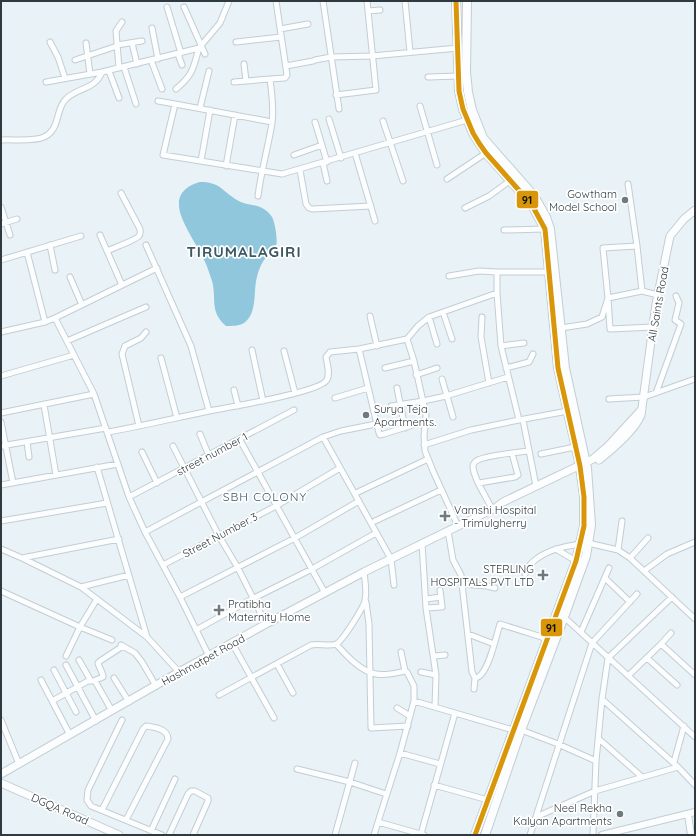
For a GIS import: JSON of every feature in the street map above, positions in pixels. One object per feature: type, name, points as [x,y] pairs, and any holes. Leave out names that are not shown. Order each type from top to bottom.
[{"type":"main road","points":[[456,1],[459,91],[463,109],[473,133],[486,153],[532,204],[544,229],[558,368],[575,447],[583,467]]},
{"type":"main road","points":[[466,1],[466,72],[472,110],[483,138],[534,196],[546,217],[551,232],[565,368],[583,467],[584,543],[586,556],[564,617],[475,835]]},
{"type":"main road","name":"All Saints Road","points":[[583,467],[607,446],[642,409],[658,295],[670,236],[684,219],[695,210]]},
{"type":"main road","name":"Hashmatpet Road","points":[[493,509],[503,502],[536,486],[583,467]]},
{"type":"main road","name":"Hashmatpet Road","points":[[1,774],[179,672],[364,572],[583,467]]},
{"type":"main road","points":[[485,835],[517,730],[548,639],[584,543]]},
{"type":"main road","name":"DGQA Road","points":[[1,783],[119,835]]},
{"type":"street","points":[[176,89],[186,81],[192,72],[200,48],[220,23],[229,1]]},
{"type":"street","points":[[234,82],[285,78],[287,73],[276,1]]},
{"type":"street","points":[[322,1],[339,109]]},
{"type":"street","points":[[336,95],[376,90],[367,1]]},
{"type":"street","points":[[405,1],[410,52]]},
{"type":"street","points":[[167,7],[182,65]]},
{"type":"street","points":[[184,7],[200,48],[205,54]]},
{"type":"street","points":[[368,11],[380,10]]},
{"type":"street","points":[[122,22],[116,31],[117,45],[121,68],[136,104]]},
{"type":"street","points":[[280,29],[308,24]]},
{"type":"street","points":[[152,28],[158,59]]},
{"type":"street","points":[[236,42],[281,37]]},
{"type":"street","points":[[75,60],[117,45],[142,41]]},
{"type":"street","points":[[50,42],[58,57],[65,78]]},
{"type":"street","points":[[86,43],[90,74]]},
{"type":"street","points":[[132,43],[138,64]]},
{"type":"street","points":[[46,82],[121,68],[200,48]]},
{"type":"street","points":[[286,66],[331,57],[372,56],[458,48]]},
{"type":"street","points":[[151,60],[162,89]]},
{"type":"street","points":[[244,64],[246,81]]},
{"type":"street","points":[[109,70],[119,98]]},
{"type":"street","points":[[200,108],[209,71]]},
{"type":"street","points":[[1,140],[36,140],[47,136],[52,131],[64,100],[73,93],[95,83],[99,79],[102,72]]},
{"type":"street","points":[[428,77],[459,76]]},
{"type":"street","points":[[258,196],[272,122],[270,79]]},
{"type":"street","points":[[158,101],[272,122]]},
{"type":"street","points":[[175,104],[163,155],[282,174],[325,163],[468,120]]},
{"type":"street","points":[[420,106],[437,165]]},
{"type":"street","points":[[201,161],[210,110]]},
{"type":"street","points":[[226,166],[235,115]]},
{"type":"street","points":[[329,119],[341,158]]},
{"type":"street","points":[[384,121],[403,181]]},
{"type":"street","points":[[315,122],[322,145],[327,181]]},
{"type":"street","points":[[294,155],[322,145]]},
{"type":"street","points":[[355,153],[375,221]]},
{"type":"street","points":[[447,178],[486,153]]},
{"type":"street","points":[[300,170],[306,204],[309,208],[371,206]]},
{"type":"street","points":[[465,208],[489,196],[511,180]]},
{"type":"street","points":[[628,184],[642,291]]},
{"type":"street","points":[[107,251],[134,239],[139,236],[140,232],[140,229],[121,193]]},
{"type":"street","points":[[1,206],[4,224],[10,235]]},
{"type":"street","points":[[4,224],[17,219]]},
{"type":"street","points":[[504,230],[544,229]]},
{"type":"street","points":[[100,235],[122,285]]},
{"type":"street","points":[[1,260],[81,236]]},
{"type":"street","points":[[50,245],[55,270]]},
{"type":"street","points":[[146,245],[191,346],[209,411]]},
{"type":"street","points":[[637,246],[603,248],[610,329],[653,327]]},
{"type":"street","points":[[27,252],[45,322]]},
{"type":"street","points":[[1,331],[45,322],[55,318],[157,268]]},
{"type":"street","points":[[449,276],[479,271],[549,272]]},
{"type":"street","points":[[497,272],[496,294],[501,346],[508,377],[529,451],[536,486]]},
{"type":"street","points":[[70,277],[82,305]]},
{"type":"street","points":[[608,298],[642,291],[658,295]]},
{"type":"street","points":[[3,446],[49,438],[139,426],[263,401],[295,393],[324,383],[327,380],[327,354],[334,351],[359,349],[407,339],[418,326],[429,318],[496,294]]},
{"type":"street","points":[[656,393],[681,324],[675,320],[679,303],[676,296]]},
{"type":"street","points":[[561,328],[587,324],[602,317],[608,298]]},
{"type":"street","points":[[67,341],[146,307]]},
{"type":"street","points":[[443,312],[452,340]]},
{"type":"street","points":[[370,316],[377,346]]},
{"type":"street","points":[[482,317],[481,337],[490,383]]},
{"type":"street","points":[[55,318],[94,394],[129,497],[145,532],[180,597],[209,656]]},
{"type":"street","points":[[429,318],[437,344]]},
{"type":"street","points":[[139,426],[122,354],[125,346],[141,338],[146,332]]},
{"type":"street","points":[[407,339],[414,361],[427,422],[424,445],[428,459],[441,490],[458,526]]},
{"type":"street","points":[[501,346],[524,343]]},
{"type":"street","points":[[359,349],[376,424],[380,435],[427,422]]},
{"type":"street","points":[[252,350],[263,401]]},
{"type":"street","points":[[284,351],[295,393]]},
{"type":"street","points":[[506,368],[529,362],[533,354]]},
{"type":"street","points":[[1,376],[74,356]]},
{"type":"street","points":[[161,358],[177,418]]},
{"type":"street","points":[[385,368],[414,361]]},
{"type":"street","points":[[416,374],[437,368]]},
{"type":"street","points":[[391,406],[446,396],[508,377]]},
{"type":"street","points":[[442,379],[453,417]]},
{"type":"street","points":[[609,399],[644,397],[695,379]]},
{"type":"street","points":[[335,398],[368,388]]},
{"type":"street","points":[[397,388],[405,428]]},
{"type":"street","points":[[234,390],[238,406]]},
{"type":"street","points":[[1,413],[94,394]]},
{"type":"street","points":[[44,405],[56,475]]},
{"type":"street","name":"street number 1","points":[[129,497],[210,456],[294,410]]},
{"type":"street","points":[[424,445],[471,430],[568,411]]},
{"type":"street","points":[[1,422],[3,446],[13,482]]},
{"type":"street","points":[[145,532],[323,437],[341,431],[376,424]]},
{"type":"street","points":[[200,434],[210,456]]},
{"type":"street","points":[[323,437],[391,559],[394,585]]},
{"type":"street","points":[[240,440],[325,594]]},
{"type":"street","points":[[26,442],[29,457]]},
{"type":"street","points":[[173,446],[266,624]]},
{"type":"street","points":[[541,454],[575,447]]},
{"type":"street","points":[[493,509],[476,477],[473,466],[477,460],[529,451]]},
{"type":"street","points":[[142,452],[157,483]]},
{"type":"street","points":[[479,483],[515,477],[518,475],[513,457]]},
{"type":"street","points":[[358,492],[428,459]]},
{"type":"street","points":[[1,485],[118,464]]},
{"type":"street","points":[[97,467],[147,637]]},
{"type":"street","name":"Street Number 3","points":[[163,565],[276,506],[340,468]]},
{"type":"street","points":[[375,521],[441,490]]},
{"type":"street","points":[[180,597],[295,538],[359,501]]},
{"type":"street","points":[[1,521],[107,503]]},
{"type":"street","points":[[618,550],[622,520]]},
{"type":"street","points":[[448,531],[452,555],[455,564],[461,572],[472,672],[475,678],[474,689]]},
{"type":"street","points":[[196,630],[252,599],[312,569],[376,533]]},
{"type":"street","points":[[630,558],[648,538]]},
{"type":"street","points":[[22,558],[119,539]]},
{"type":"street","points":[[644,571],[667,554],[695,542]]},
{"type":"street","points":[[422,543],[426,608],[436,675],[435,707]]},
{"type":"street","points":[[525,574],[534,560],[556,550],[584,543],[618,550],[630,558],[695,619]]},
{"type":"street","points":[[1,549],[81,587],[147,637],[179,672]]},
{"type":"street","points":[[556,550],[576,561]]},
{"type":"street","points":[[582,632],[609,568]]},
{"type":"street","points":[[364,572],[369,624],[371,728],[408,726]]},
{"type":"street","points":[[81,587],[129,575]]},
{"type":"street","points":[[605,578],[630,602]]},
{"type":"street","points":[[462,584],[482,585],[495,588]]},
{"type":"street","points":[[426,608],[442,607],[440,590]]},
{"type":"street","points":[[1,591],[112,640]]},
{"type":"street","points":[[530,835],[558,744],[592,643],[637,594]]},
{"type":"street","points":[[426,599],[441,597]]},
{"type":"street","points":[[593,835],[596,761],[602,699],[608,658],[672,597]]},
{"type":"street","points":[[66,656],[80,627],[97,599]]},
{"type":"street","points":[[219,695],[311,646],[317,644],[336,644],[349,628],[366,601]]},
{"type":"street","points":[[564,617],[695,737]]},
{"type":"street","points":[[475,678],[479,678],[482,675],[488,663],[500,624],[548,639]]},
{"type":"street","points":[[629,675],[671,633]]},
{"type":"street","points":[[468,634],[494,644]]},
{"type":"street","points":[[232,643],[274,718]]},
{"type":"street","points":[[336,644],[350,659],[369,672],[384,674],[405,671]]},
{"type":"street","points":[[661,644],[695,675]]},
{"type":"street","points":[[52,701],[103,676],[98,663],[122,645],[135,653],[156,686]]},
{"type":"street","points":[[374,835],[400,753],[414,701],[414,686],[407,672],[405,671],[401,652]]},
{"type":"street","points":[[434,656],[445,655]]},
{"type":"street","points":[[647,658],[677,685]]},
{"type":"street","points":[[79,660],[112,711]]},
{"type":"street","points":[[277,664],[293,693]]},
{"type":"street","points":[[66,666],[96,720]]},
{"type":"street","points":[[54,670],[76,712]]},
{"type":"street","points":[[421,672],[436,675]]},
{"type":"street","points":[[114,678],[129,702]]},
{"type":"street","points":[[41,680],[70,735]]},
{"type":"street","points":[[602,699],[674,762],[695,785]]},
{"type":"street","points":[[414,701],[517,730],[558,744],[596,761]]},
{"type":"street","points":[[397,708],[410,716]]},
{"type":"street","points":[[378,822],[422,834],[434,785],[455,713]]},
{"type":"street","points":[[1,720],[19,764]]},
{"type":"street","points":[[122,720],[87,795],[87,800],[89,803],[102,810],[162,835]]},
{"type":"street","points":[[102,810],[143,729],[146,726],[153,726],[166,732],[168,739],[126,820]]},
{"type":"street","points":[[674,762],[684,726]]},
{"type":"street","points":[[599,739],[642,777]]},
{"type":"street","points":[[400,753],[440,764]]},
{"type":"street","points":[[335,835],[355,763]]},
{"type":"street","points":[[536,817],[595,791],[678,767]]},
{"type":"street","points":[[297,769],[350,782],[386,794]]},
{"type":"street","points":[[142,835],[148,830],[175,779]]},
{"type":"street","points":[[434,785],[488,800]]},
{"type":"street","points":[[169,835],[188,794],[191,791],[195,791],[208,798],[208,801],[193,835]]},
{"type":"street","points":[[602,835],[695,812]]},
{"type":"street","points":[[688,814],[691,835]]},
{"type":"water","points":[[200,182],[212,183],[241,202],[264,209],[272,217],[274,223],[277,244],[264,260],[259,270],[251,313],[248,319],[240,325],[226,326],[217,315],[214,305],[212,281],[208,270],[203,257],[182,219],[179,205],[180,196],[188,187]]},
{"type":"transit line","name":"91","points":[[456,1],[459,91],[463,109],[479,143],[532,205],[545,229],[558,368],[580,466],[584,497],[584,526],[576,561],[475,835]]},
{"type":"place","name":"Gowtham Model School","points":[[625,200]]},
{"type":"place","name":"Surya Teja Apartments.","points":[[366,415]]},
{"type":"place","name":"Vamshi Hospital - Trimulgherry","points":[[445,516]]},
{"type":"place","name":"STERLING HOSPITALS PVT LTD","points":[[543,575]]},
{"type":"place","name":"Pratibha Maternity Home","points":[[219,610]]},
{"type":"place","name":"Neel Rekha Kalyan Apartments","points":[[620,814]]},
{"type":"district","name":"TIRUMALAGIRI","points":[[244,252]]},
{"type":"district","name":"SBH COLONY","points":[[265,497]]}]
